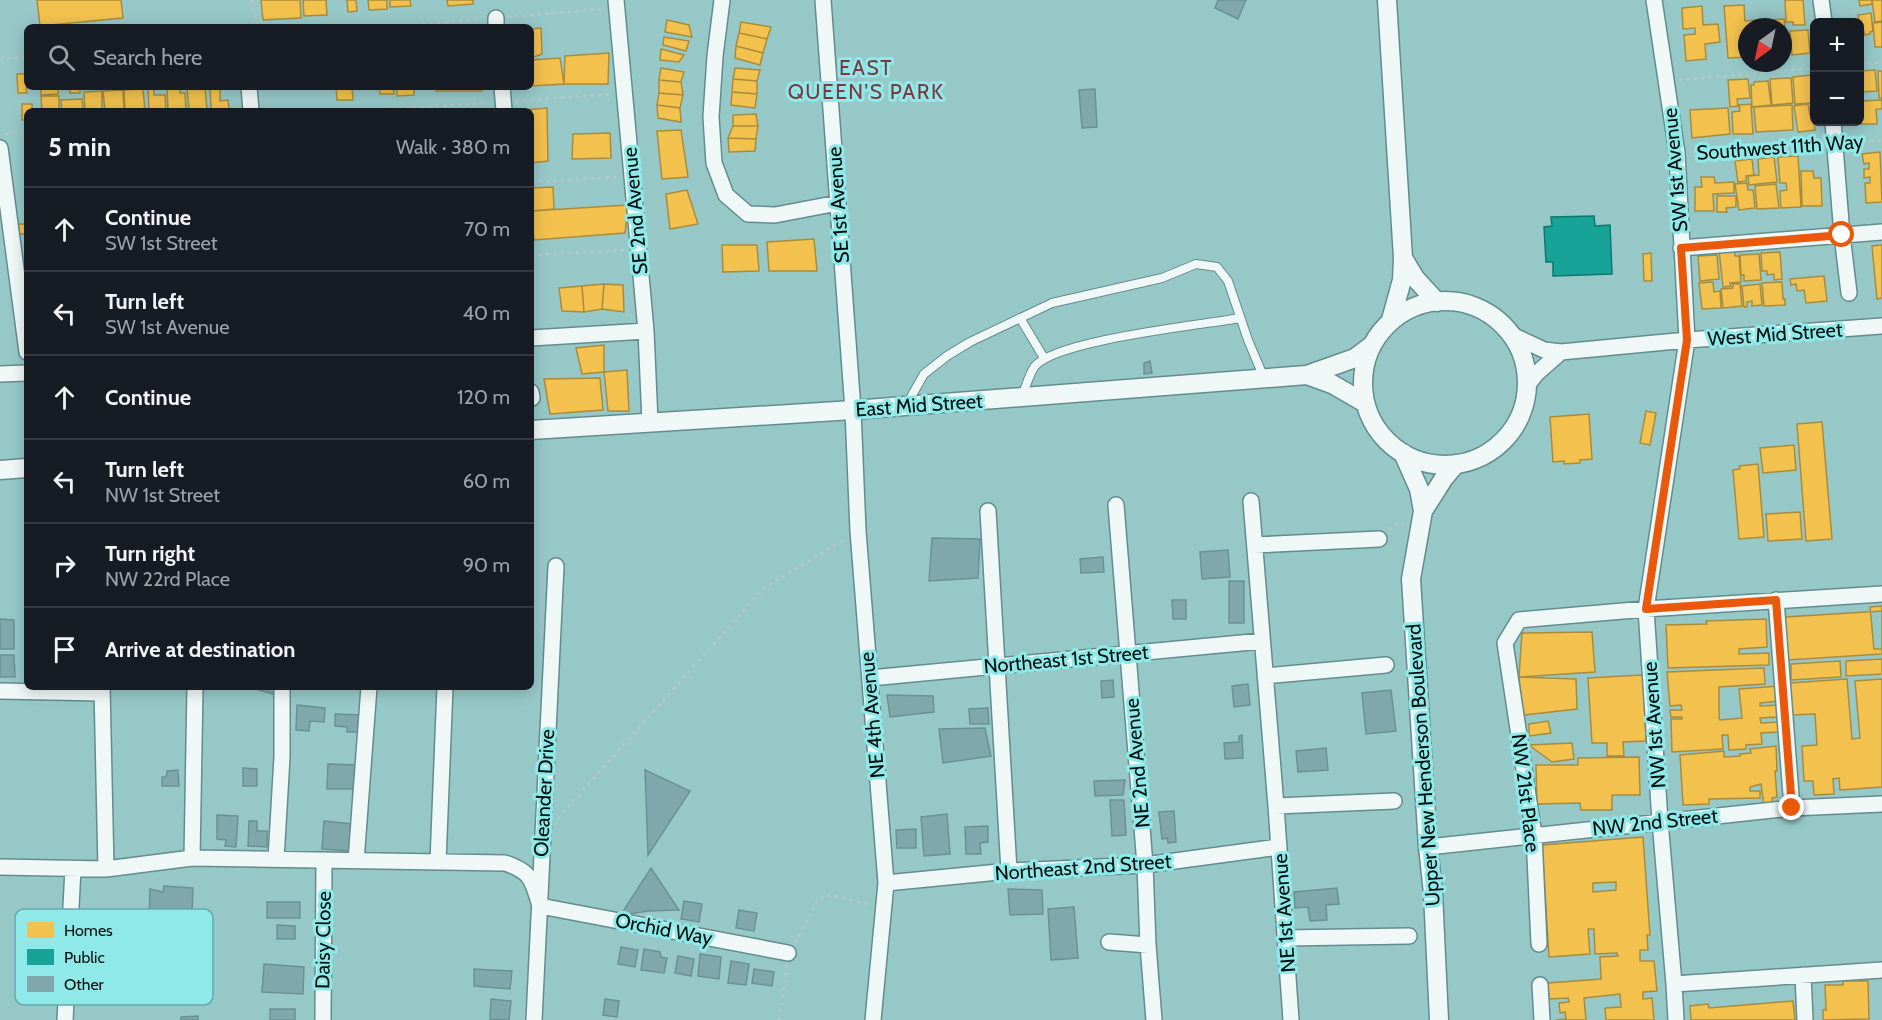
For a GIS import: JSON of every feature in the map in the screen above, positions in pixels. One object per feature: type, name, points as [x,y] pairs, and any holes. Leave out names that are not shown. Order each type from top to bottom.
[{"type":"street","name":"SE 2nd Avenue","points":[[616,0],[646,331],[650,422]]},
{"type":"street","points":[[722,0],[711,117],[714,163],[726,195],[748,214],[775,215],[837,203]]},
{"type":"street","name":"SE 1st Avenue","points":[[823,0],[853,410]]},
{"type":"street","points":[[1388,0],[1403,258],[1402,280],[1391,320]]},
{"type":"street","name":"SW 1st Avenue","points":[[1646,609],[1687,340],[1677,153],[1654,0]]},
{"type":"street","points":[[1821,0],[1823,18]]},
{"type":"street","points":[[249,90],[251,108]]},
{"type":"street","points":[[502,90],[504,108]]},
{"type":"street","points":[[1833,126],[1849,293]]},
{"type":"street","points":[[0,148],[24,329]]},
{"type":"street","points":[[1681,248],[1882,232]]},
{"type":"street","points":[[1403,258],[1415,278],[1437,302]]},
{"type":"street","points":[[1456,301],[1478,308],[1497,319],[1512,335],[1524,359],[1527,386],[1524,409],[1514,429],[1498,446],[1478,458],[1456,464],[1438,465],[1419,461],[1403,453],[1386,440],[1373,423],[1365,404],[1363,384],[1365,365],[1371,346],[1391,320],[1411,308],[1437,302],[1456,301]]},
{"type":"street","name":"West Mid Street","points":[[1512,335],[1544,350],[1561,352],[1882,326]]},
{"type":"street","points":[[534,338],[646,331]]},
{"type":"street","name":"East Mid Street","points":[[534,430],[853,410],[1307,375],[1355,358],[1371,346]]},
{"type":"street","points":[[1527,386],[1537,373],[1561,352]]},
{"type":"street","points":[[0,374],[24,373]]},
{"type":"street","name":"East Mid Street","points":[[1307,375],[1332,384],[1365,404]]},
{"type":"street","name":"NE 4th Avenue","points":[[853,410],[858,531],[886,883],[873,1020]]},
{"type":"street","name":"Upper New Henderson Boulevard","points":[[1403,453],[1419,489],[1421,520],[1411,579],[1440,1020]]},
{"type":"street","name":"Upper New Henderson Boulevard","points":[[1421,520],[1444,478],[1456,464]]},
{"type":"street","points":[[0,470],[24,468]]},
{"type":"street","name":"NE 1st Avenue","points":[[1251,501],[1291,1020]]},
{"type":"street","name":"NE 2nd Avenue","points":[[1116,505],[1145,865],[1154,1020]]},
{"type":"street","points":[[988,512],[1009,871]]},
{"type":"street","points":[[1255,545],[1379,539]]},
{"type":"street","name":"Oleander Drive","points":[[534,1020],[555,566]]},
{"type":"street","points":[[1646,609],[1882,594]]},
{"type":"street","points":[[1776,600],[1792,808]]},
{"type":"street","name":"NW 21st Place","points":[[1539,944],[1534,835],[1505,643],[1519,620],[1646,609]]},
{"type":"street","name":"NW 1st Avenue","points":[[1646,609],[1676,1020]]},
{"type":"street","name":"Northeast 1st Street","points":[[870,678],[1262,641]]},
{"type":"street","points":[[1265,676],[1386,665]]},
{"type":"street","points":[[0,691],[102,690],[106,869]]},
{"type":"street","points":[[192,858],[195,690]]},
{"type":"street","points":[[276,859],[282,757],[282,690]]},
{"type":"street","points":[[356,861],[369,690]]},
{"type":"street","points":[[438,862],[445,690]]},
{"type":"street","points":[[1276,806],[1394,801]]},
{"type":"street","name":"NW 2nd Street","points":[[1428,847],[1792,808],[1882,804]]},
{"type":"street","name":"Northeast 2nd Street","points":[[886,883],[1009,871],[1145,865],[1279,847]]},
{"type":"street","points":[[0,867],[106,869],[192,858],[505,863],[522,869],[533,884],[540,906]]},
{"type":"street","name":"Daisy Close","points":[[322,1020],[324,860]]},
{"type":"street","points":[[71,909],[73,869]]},
{"type":"street","name":"Orchid Way","points":[[540,906],[788,953]]},
{"type":"street","points":[[1285,938],[1409,936]]},
{"type":"street","points":[[1109,942],[1148,945]]},
{"type":"street","points":[[1674,984],[1882,970]]},
{"type":"street","points":[[1803,975],[1805,1020]]},
{"type":"street","points":[[1540,985],[1542,1020]]},
{"type":"street","points":[[65,1020],[66,1005]]},
{"type":"lane","points":[[906,406],[924,374],[970,342],[1052,303],[1162,278],[1196,264],[1217,267],[1228,281],[1264,378]]},
{"type":"lane","points":[[1020,318],[1044,358]]},
{"type":"lane","points":[[1021,397],[1034,367],[1044,358],[1086,343],[1240,318]]},
{"type":"path","points":[[252,0],[255,18],[265,24]]},
{"type":"path","points":[[0,59],[24,57]]},
{"type":"path","points":[[1864,64],[1882,62]]},
{"type":"path","points":[[1666,81],[1810,68]]},
{"type":"path","points":[[0,135],[24,133]]},
{"type":"path","name":"Southwest 11th Way","points":[[1677,153],[1882,140]]},
{"type":"path","points":[[534,182],[632,176]]},
{"type":"path","points":[[534,255],[638,249]]},
{"type":"path","points":[[1379,539],[1394,525],[1421,520]]},
{"type":"path","points":[[542,837],[764,588],[858,531]]},
{"type":"path","points":[[779,1020],[788,953],[799,938],[818,899],[831,895],[884,907]]},
{"type":"building: Homes","points":[[37,0],[121,0],[123,18],[40,24]]},
{"type":"building: Homes","points":[[261,0],[300,0],[301,18],[263,20]]},
{"type":"building: Homes","points":[[303,0],[326,0],[327,15],[304,16]]},
{"type":"building: Homes","points":[[347,0],[356,0],[357,11],[348,12]]},
{"type":"building: Homes","points":[[368,0],[387,0],[387,9],[369,10]]},
{"type":"building: Homes","points":[[390,0],[410,0],[411,6],[390,7]]},
{"type":"building: Homes","points":[[447,0],[473,0],[473,4],[448,6]]},
{"type":"building: Homes","points":[[1785,0],[1803,0],[1805,25],[1793,25],[1792,18],[1786,18]]},
{"type":"building: Homes","points":[[1859,0],[1872,0],[1872,4],[1860,6]]},
{"type":"building: Homes","points":[[1872,0],[1882,0],[1882,21],[1875,22]]},
{"type":"building: Homes","points":[[1744,5],[1745,18],[1738,18],[1738,57],[1728,58],[1724,6]]},
{"type":"building: Homes","points":[[1702,6],[1703,25],[1718,24],[1720,42],[1705,44],[1706,59],[1686,61],[1684,35],[1695,34],[1695,28],[1683,29],[1682,8]]},
{"type":"building: Homes","points":[[1871,13],[1873,31],[1870,34],[1865,35],[1864,18],[1859,18],[1858,15]]},
{"type":"building: Homes","points":[[667,20],[689,25],[692,37],[665,32]]},
{"type":"building: Homes","points":[[741,22],[771,27],[767,39],[739,33]]},
{"type":"building: Homes","points":[[1882,22],[1882,47],[1875,47],[1873,23]]},
{"type":"building: Homes","points":[[541,28],[542,54],[534,57],[534,29]]},
{"type":"building: Homes","points":[[1808,30],[1810,53],[1792,55],[1792,31]]},
{"type":"building: Homes","points":[[739,33],[767,39],[763,53],[736,46]]},
{"type":"building: Homes","points":[[664,37],[689,41],[686,51],[663,45]]},
{"type":"building: Homes","points":[[736,46],[763,53],[760,65],[735,58]]},
{"type":"building: Homes","points":[[661,49],[684,55],[679,62],[660,60]]},
{"type":"building: Homes","points":[[609,53],[608,84],[564,84],[565,56]]},
{"type":"building: Homes","points":[[560,58],[564,84],[534,86],[534,60]]},
{"type":"building: Homes","points":[[661,68],[684,72],[681,82],[659,80]]},
{"type":"building: Homes","points":[[735,68],[760,70],[757,81],[733,79]]},
{"type":"building: Homes","points":[[1875,70],[1877,91],[1864,92],[1864,71]]},
{"type":"building: Homes","points":[[1878,71],[1882,71],[1882,98],[1879,98]]},
{"type":"building: Homes","points":[[17,74],[24,74],[24,90],[27,93],[18,93]]},
{"type":"building: Homes","points":[[1810,75],[1810,103],[1795,104],[1793,77]]},
{"type":"building: Homes","points":[[1791,78],[1793,103],[1772,105],[1770,79]]},
{"type":"building: Homes","points":[[733,79],[757,81],[757,94],[732,92]]},
{"type":"building: Homes","points":[[1748,79],[1750,98],[1737,99],[1738,106],[1730,107],[1728,80]]},
{"type":"building: Homes","points":[[659,80],[681,82],[683,95],[659,93]]},
{"type":"building: Homes","points":[[1768,81],[1771,105],[1752,107],[1751,85],[1754,85],[1754,82]]},
{"type":"building: Homes","points":[[41,90],[58,90],[58,94],[41,95]]},
{"type":"building: Homes","points":[[70,90],[80,90],[80,93],[70,93]]},
{"type":"building: Homes","points":[[123,90],[124,108],[105,108],[103,91]]},
{"type":"building: Homes","points":[[124,90],[143,90],[145,108],[125,108]]},
{"type":"building: Homes","points":[[148,90],[154,90],[154,95],[165,95],[166,108],[149,108]]},
{"type":"building: Homes","points":[[167,90],[180,90],[180,93],[185,93],[186,108],[168,108]]},
{"type":"building: Homes","points":[[187,90],[205,90],[207,108],[189,108]]},
{"type":"building: Homes","points":[[210,90],[220,90],[220,101],[228,100],[229,108],[211,108]]},
{"type":"building: Homes","points":[[336,90],[352,90],[353,100],[337,100]]},
{"type":"building: Homes","points":[[379,90],[393,90],[394,94],[380,94]]},
{"type":"building: Homes","points":[[397,90],[414,90],[414,95],[397,96]]},
{"type":"building: Homes","points":[[436,90],[482,90],[482,91]]},
{"type":"building: Homes","points":[[102,91],[102,108],[85,108],[84,92]]},
{"type":"building: Homes","points":[[732,92],[757,94],[755,108],[731,105]]},
{"type":"building: Homes","points":[[659,93],[683,95],[680,108],[657,105]]},
{"type":"building: Homes","points":[[41,96],[59,96],[59,108],[42,108]]},
{"type":"building: Homes","points":[[82,99],[83,108],[62,108],[61,100]]},
{"type":"building: Homes","points":[[1882,100],[1882,109],[1876,109],[1877,124],[1864,124],[1864,101]]},
{"type":"building: Homes","points":[[22,104],[32,104],[32,108],[24,108],[24,120],[22,120]]},
{"type":"building: Homes","points":[[1751,104],[1753,134],[1733,134],[1732,112],[1740,111],[1739,105]]},
{"type":"building: Homes","points":[[1808,104],[1810,126],[1814,126],[1815,130],[1798,132],[1794,106]]},
{"type":"building: Homes","points":[[657,105],[680,108],[681,122],[658,118]]},
{"type":"building: Homes","points":[[1792,105],[1793,130],[1756,132],[1754,107]]},
{"type":"building: Homes","points":[[547,108],[548,161],[534,163],[534,109]]},
{"type":"building: Homes","points":[[1728,108],[1730,134],[1692,138],[1690,110]]},
{"type":"building: Homes","points":[[756,114],[758,126],[733,126],[733,115]]},
{"type":"building: Homes","points":[[733,126],[758,126],[756,139],[728,138]]},
{"type":"building: Homes","points":[[681,130],[688,177],[662,179],[657,131]]},
{"type":"building: Homes","points":[[610,133],[611,158],[572,159],[573,134]]},
{"type":"building: Homes","points":[[728,138],[756,139],[755,151],[729,152]]},
{"type":"building: Homes","points":[[1880,152],[1882,202],[1866,203],[1865,183],[1870,183],[1870,177],[1864,178],[1864,169],[1869,169],[1869,163],[1864,164],[1862,154]]},
{"type":"building: Homes","points":[[1798,156],[1801,207],[1781,208],[1780,191],[1787,190],[1786,183],[1780,183],[1778,157]]},
{"type":"building: Homes","points":[[1774,157],[1777,182],[1749,185],[1748,176],[1759,175],[1758,159]]},
{"type":"building: Homes","points":[[1752,159],[1754,175],[1746,176],[1746,181],[1738,182],[1735,161]]},
{"type":"building: Homes","points":[[1801,171],[1813,171],[1814,178],[1821,178],[1822,206],[1802,206]]},
{"type":"building: Homes","points":[[1701,177],[1714,177],[1715,183],[1734,182],[1734,193],[1713,194],[1714,211],[1695,211],[1695,187],[1702,187]]},
{"type":"building: Homes","points":[[1747,183],[1748,190],[1753,190],[1755,208],[1739,210],[1735,184]]},
{"type":"building: Homes","points":[[1776,184],[1779,208],[1757,209],[1755,186]]},
{"type":"building: Homes","points":[[553,187],[554,209],[534,211],[534,188]]},
{"type":"building: Homes","points":[[687,190],[698,224],[670,229],[666,194]]},
{"type":"building: Homes","points":[[1717,196],[1736,196],[1736,207],[1726,208],[1727,212],[1717,212]]},
{"type":"building: Homes","points":[[628,205],[625,233],[534,240],[534,211]]},
{"type":"building: Homes","points":[[17,224],[24,224],[24,234],[17,234]]},
{"type":"building: Homes","points":[[814,239],[817,271],[769,271],[767,242]]},
{"type":"building: Homes","points":[[722,245],[757,245],[759,271],[723,272]]},
{"type":"building: Homes","points":[[1882,245],[1882,298],[1877,299],[1872,246]]},
{"type":"building: Homes","points":[[1734,248],[1735,256],[1739,256],[1741,282],[1730,283],[1731,286],[1723,287],[1719,250]]},
{"type":"building: Homes","points":[[1780,252],[1782,279],[1774,280],[1774,274],[1767,275],[1767,271],[1762,271],[1761,253]]},
{"type":"building: Homes","points":[[1651,253],[1652,281],[1644,281],[1643,254]]},
{"type":"building: Homes","points":[[1759,254],[1761,280],[1744,281],[1744,275],[1741,275],[1740,255]]},
{"type":"building: Homes","points":[[1717,255],[1719,279],[1700,281],[1698,256]]},
{"type":"building: Homes","points":[[1824,276],[1827,301],[1806,303],[1804,290],[1797,291],[1796,284],[1791,285],[1790,279]]},
{"type":"building: Homes","points":[[1713,282],[1714,292],[1720,291],[1721,308],[1702,309],[1699,283]]},
{"type":"building: Homes","points":[[1782,282],[1785,305],[1764,306],[1762,283]]},
{"type":"building: Homes","points":[[604,284],[623,285],[624,312],[602,309]]},
{"type":"building: Homes","points":[[604,284],[602,309],[584,312],[582,286]]},
{"type":"building: Homes","points":[[1733,284],[1740,284],[1742,306],[1723,308],[1721,289],[1733,288]]},
{"type":"building: Homes","points":[[1760,284],[1762,305],[1752,306],[1752,301],[1747,302],[1747,307],[1744,307],[1742,286]]},
{"type":"building: Homes","points":[[582,286],[584,312],[562,311],[559,288]]},
{"type":"building: Homes","points":[[604,345],[604,372],[582,374],[576,348]]},
{"type":"building: Homes","points":[[627,370],[629,411],[608,411],[604,372]]},
{"type":"building: Homes","points":[[600,378],[603,410],[550,414],[544,379]]},
{"type":"building: Homes","points":[[1646,411],[1656,413],[1650,445],[1640,443]]},
{"type":"building: Homes","points":[[1589,414],[1592,459],[1580,460],[1580,463],[1553,462],[1550,417]]},
{"type":"building: Homes","points":[[1822,422],[1832,539],[1806,541],[1797,424]]},
{"type":"building: Homes","points":[[1794,445],[1796,470],[1763,473],[1760,448]]},
{"type":"building: Homes","points":[[1758,464],[1764,537],[1739,539],[1733,470],[1740,469],[1739,466]]},
{"type":"building: Homes","points":[[1800,512],[1802,539],[1768,541],[1766,514]]},
{"type":"building: Homes","points":[[1882,606],[1882,649],[1874,649],[1870,607]]},
{"type":"building: Homes","points":[[1882,611],[1882,654],[1788,660],[1785,617]]},
{"type":"building: Homes","points":[[1766,619],[1767,647],[1739,649],[1739,654],[1769,653],[1769,665],[1668,668],[1666,625]]},
{"type":"building: Homes","points":[[1592,632],[1595,672],[1519,677],[1522,633]]},
{"type":"building: Homes","points":[[1882,659],[1882,674],[1846,676],[1846,661]]},
{"type":"building: Homes","points":[[1840,661],[1841,677],[1791,680],[1791,664]]},
{"type":"building: Homes","points":[[1764,668],[1765,684],[1719,687],[1719,718],[1720,720],[1742,718],[1739,689],[1779,686],[1780,701],[1760,703],[1760,706],[1778,705],[1779,717],[1760,718],[1761,723],[1779,722],[1779,732],[1761,733],[1762,744],[1746,745],[1746,749],[1729,750],[1728,735],[1722,735],[1723,749],[1672,752],[1671,719],[1682,719],[1682,717],[1671,717],[1670,710],[1682,710],[1681,705],[1670,706],[1667,672]]},
{"type":"building: Homes","points":[[1643,675],[1646,741],[1623,742],[1624,756],[1607,756],[1607,743],[1592,743],[1588,678]]},
{"type":"building: Homes","points":[[1519,677],[1576,679],[1577,709],[1523,715]]},
{"type":"building: Homes","points":[[1847,679],[1852,739],[1860,738],[1855,681],[1882,679],[1882,787],[1840,790],[1839,778],[1833,779],[1834,794],[1814,795],[1813,781],[1804,781],[1802,746],[1817,745],[1815,714],[1792,715],[1790,683]]},
{"type":"building: Homes","points":[[1548,721],[1551,733],[1529,736],[1529,724]]},
{"type":"building: Homes","points":[[1572,743],[1574,759],[1552,762],[1529,745]]},
{"type":"building: Homes","points":[[1776,746],[1777,797],[1772,798],[1773,806],[1764,806],[1761,784],[1750,787],[1750,791],[1760,791],[1760,798],[1709,799],[1709,804],[1683,805],[1680,755],[1724,751],[1724,757],[1740,756],[1740,754],[1751,753],[1750,749]]},
{"type":"building: Homes","points":[[1639,757],[1640,795],[1612,795],[1612,810],[1581,810],[1580,803],[1537,804],[1536,765],[1578,765],[1578,758]]},
{"type":"building: Homes","points":[[1643,837],[1650,935],[1647,935],[1648,950],[1640,950],[1640,961],[1654,961],[1657,991],[1643,992],[1643,999],[1652,998],[1654,1020],[1606,1020],[1605,1008],[1621,1007],[1620,994],[1584,998],[1586,1020],[1556,1020],[1566,1019],[1565,1012],[1560,1013],[1559,1003],[1569,1002],[1568,998],[1549,999],[1548,983],[1601,979],[1600,957],[1618,956],[1617,953],[1595,954],[1594,929],[1588,929],[1590,954],[1549,957],[1542,845]],"holes":[[[1616,882],[1616,890],[1593,892],[1593,883]]]},
{"type":"building: Homes","points":[[1843,981],[1868,981],[1869,1019],[1823,1020],[1823,1010],[1826,1010],[1825,985],[1843,985]]},
{"type":"building: Homes","points":[[1793,1001],[1795,1020],[1691,1020],[1690,1006],[1708,1004],[1709,1008]]},
{"type":"building: Public","points":[[1594,216],[1595,226],[1610,225],[1612,274],[1553,276],[1553,262],[1546,262],[1544,227],[1552,226],[1551,217]]},
{"type":"building: Other","points":[[1218,0],[1246,0],[1238,19],[1215,8]]},
{"type":"building: Other","points":[[1095,89],[1097,127],[1082,128],[1079,90]]},
{"type":"building: Other","points":[[1150,361],[1152,373],[1144,374],[1144,363]]},
{"type":"building: Other","points":[[932,538],[980,539],[978,578],[929,581]]},
{"type":"building: Other","points":[[1228,550],[1230,577],[1202,579],[1200,552]]},
{"type":"building: Other","points":[[1103,557],[1104,572],[1081,573],[1080,559]]},
{"type":"building: Other","points":[[1229,581],[1244,581],[1244,623],[1229,623]]},
{"type":"building: Other","points":[[1172,600],[1186,600],[1186,619],[1173,619]]},
{"type":"building: Other","points":[[0,619],[14,620],[14,649],[0,649]]},
{"type":"building: Other","points":[[0,655],[14,655],[15,677],[0,677]]},
{"type":"building: Other","points":[[1113,680],[1114,697],[1102,698],[1101,681]]},
{"type":"building: Other","points":[[1248,684],[1250,705],[1234,707],[1232,686]]},
{"type":"building: Other","points":[[259,690],[278,690],[276,695]]},
{"type":"building: Other","points":[[1391,690],[1396,731],[1366,734],[1362,693]]},
{"type":"building: Other","points":[[887,695],[933,696],[934,712],[890,717]]},
{"type":"building: Other","points":[[297,705],[325,708],[324,722],[310,721],[309,731],[296,730]]},
{"type":"building: Other","points":[[988,708],[989,724],[970,724],[969,709]]},
{"type":"building: Other","points":[[335,714],[362,715],[361,732],[347,732],[347,727],[335,726]]},
{"type":"building: Other","points":[[985,728],[991,756],[943,763],[939,729]]},
{"type":"building: Other","points":[[1242,735],[1243,758],[1225,759],[1224,743],[1239,742],[1239,736]]},
{"type":"building: Other","points":[[1326,748],[1328,770],[1298,772],[1296,751]]},
{"type":"building: Other","points":[[328,764],[356,765],[356,789],[327,789]]},
{"type":"building: Other","points":[[243,768],[257,769],[257,786],[243,786]]},
{"type":"building: Other","points":[[178,770],[179,786],[162,786],[162,777],[166,777],[167,771]]},
{"type":"building: Other","points":[[645,770],[690,791],[648,855]]},
{"type":"building: Other","points":[[1125,780],[1123,795],[1095,796],[1094,781]]},
{"type":"building: Other","points":[[1110,800],[1124,800],[1126,835],[1112,836]]},
{"type":"building: Other","points":[[1174,811],[1176,842],[1168,843],[1167,838],[1162,839],[1159,812]]},
{"type":"building: Other","points":[[947,814],[950,854],[924,856],[921,817]]},
{"type":"building: Other","points":[[217,815],[238,816],[236,847],[225,846],[226,840],[217,839]]},
{"type":"building: Other","points":[[249,821],[257,821],[257,831],[267,831],[267,847],[248,846]]},
{"type":"building: Other","points":[[324,821],[353,824],[350,851],[322,849]]},
{"type":"building: Other","points":[[988,826],[988,842],[980,843],[981,854],[966,854],[965,827]]},
{"type":"building: Other","points":[[916,829],[916,848],[897,848],[896,830]]},
{"type":"building: Other","points":[[651,868],[679,910],[647,911],[620,916]]},
{"type":"building: Other","points":[[164,886],[193,888],[192,909],[149,909],[150,889],[163,892]]},
{"type":"building: Other","points":[[1337,888],[1339,904],[1326,905],[1327,920],[1310,921],[1308,907],[1295,908],[1294,892]]},
{"type":"building: Other","points":[[1008,889],[1042,890],[1043,914],[1010,915]]},
{"type":"building: Other","points":[[684,901],[702,904],[699,922],[681,919]]},
{"type":"building: Other","points":[[267,902],[300,902],[300,918],[267,918]]},
{"type":"building: Other","points":[[1074,907],[1078,958],[1051,960],[1048,909]]},
{"type":"building: Other","points":[[739,910],[757,913],[754,931],[736,928]]},
{"type":"building: Other","points":[[277,925],[295,926],[295,939],[277,939]]},
{"type":"building: Other","points":[[621,947],[638,950],[635,967],[618,964]]},
{"type":"building: Other","points":[[644,949],[660,952],[661,957],[667,958],[664,973],[641,970]]},
{"type":"building: Other","points":[[700,954],[721,957],[719,979],[698,976]]},
{"type":"building: Other","points":[[678,956],[694,959],[691,976],[675,973]]},
{"type":"building: Other","points":[[731,961],[749,964],[746,985],[728,983]]},
{"type":"building: Other","points":[[264,964],[304,967],[303,994],[262,992]]},
{"type":"building: Other","points":[[474,969],[512,971],[510,989],[474,986]]},
{"type":"building: Other","points":[[754,969],[774,972],[772,986],[752,983]]},
{"type":"building: Other","points":[[491,999],[511,1001],[509,1020],[490,1019]]},
{"type":"building: Other","points":[[605,999],[619,1001],[617,1017],[603,1015]]},
{"type":"building: Other","points":[[270,1009],[295,1009],[295,1020],[270,1020]]},
{"type":"building: Other","points":[[198,1016],[198,1020],[181,1020],[181,1017]]},
{"type":"district","name":"EAST QUEEN'S PARK","points":[[866,80]]},
{"type":"route","points":[[1792,808],[1776,600],[1646,609],[1687,340],[1681,248],[1842,235]]}]
